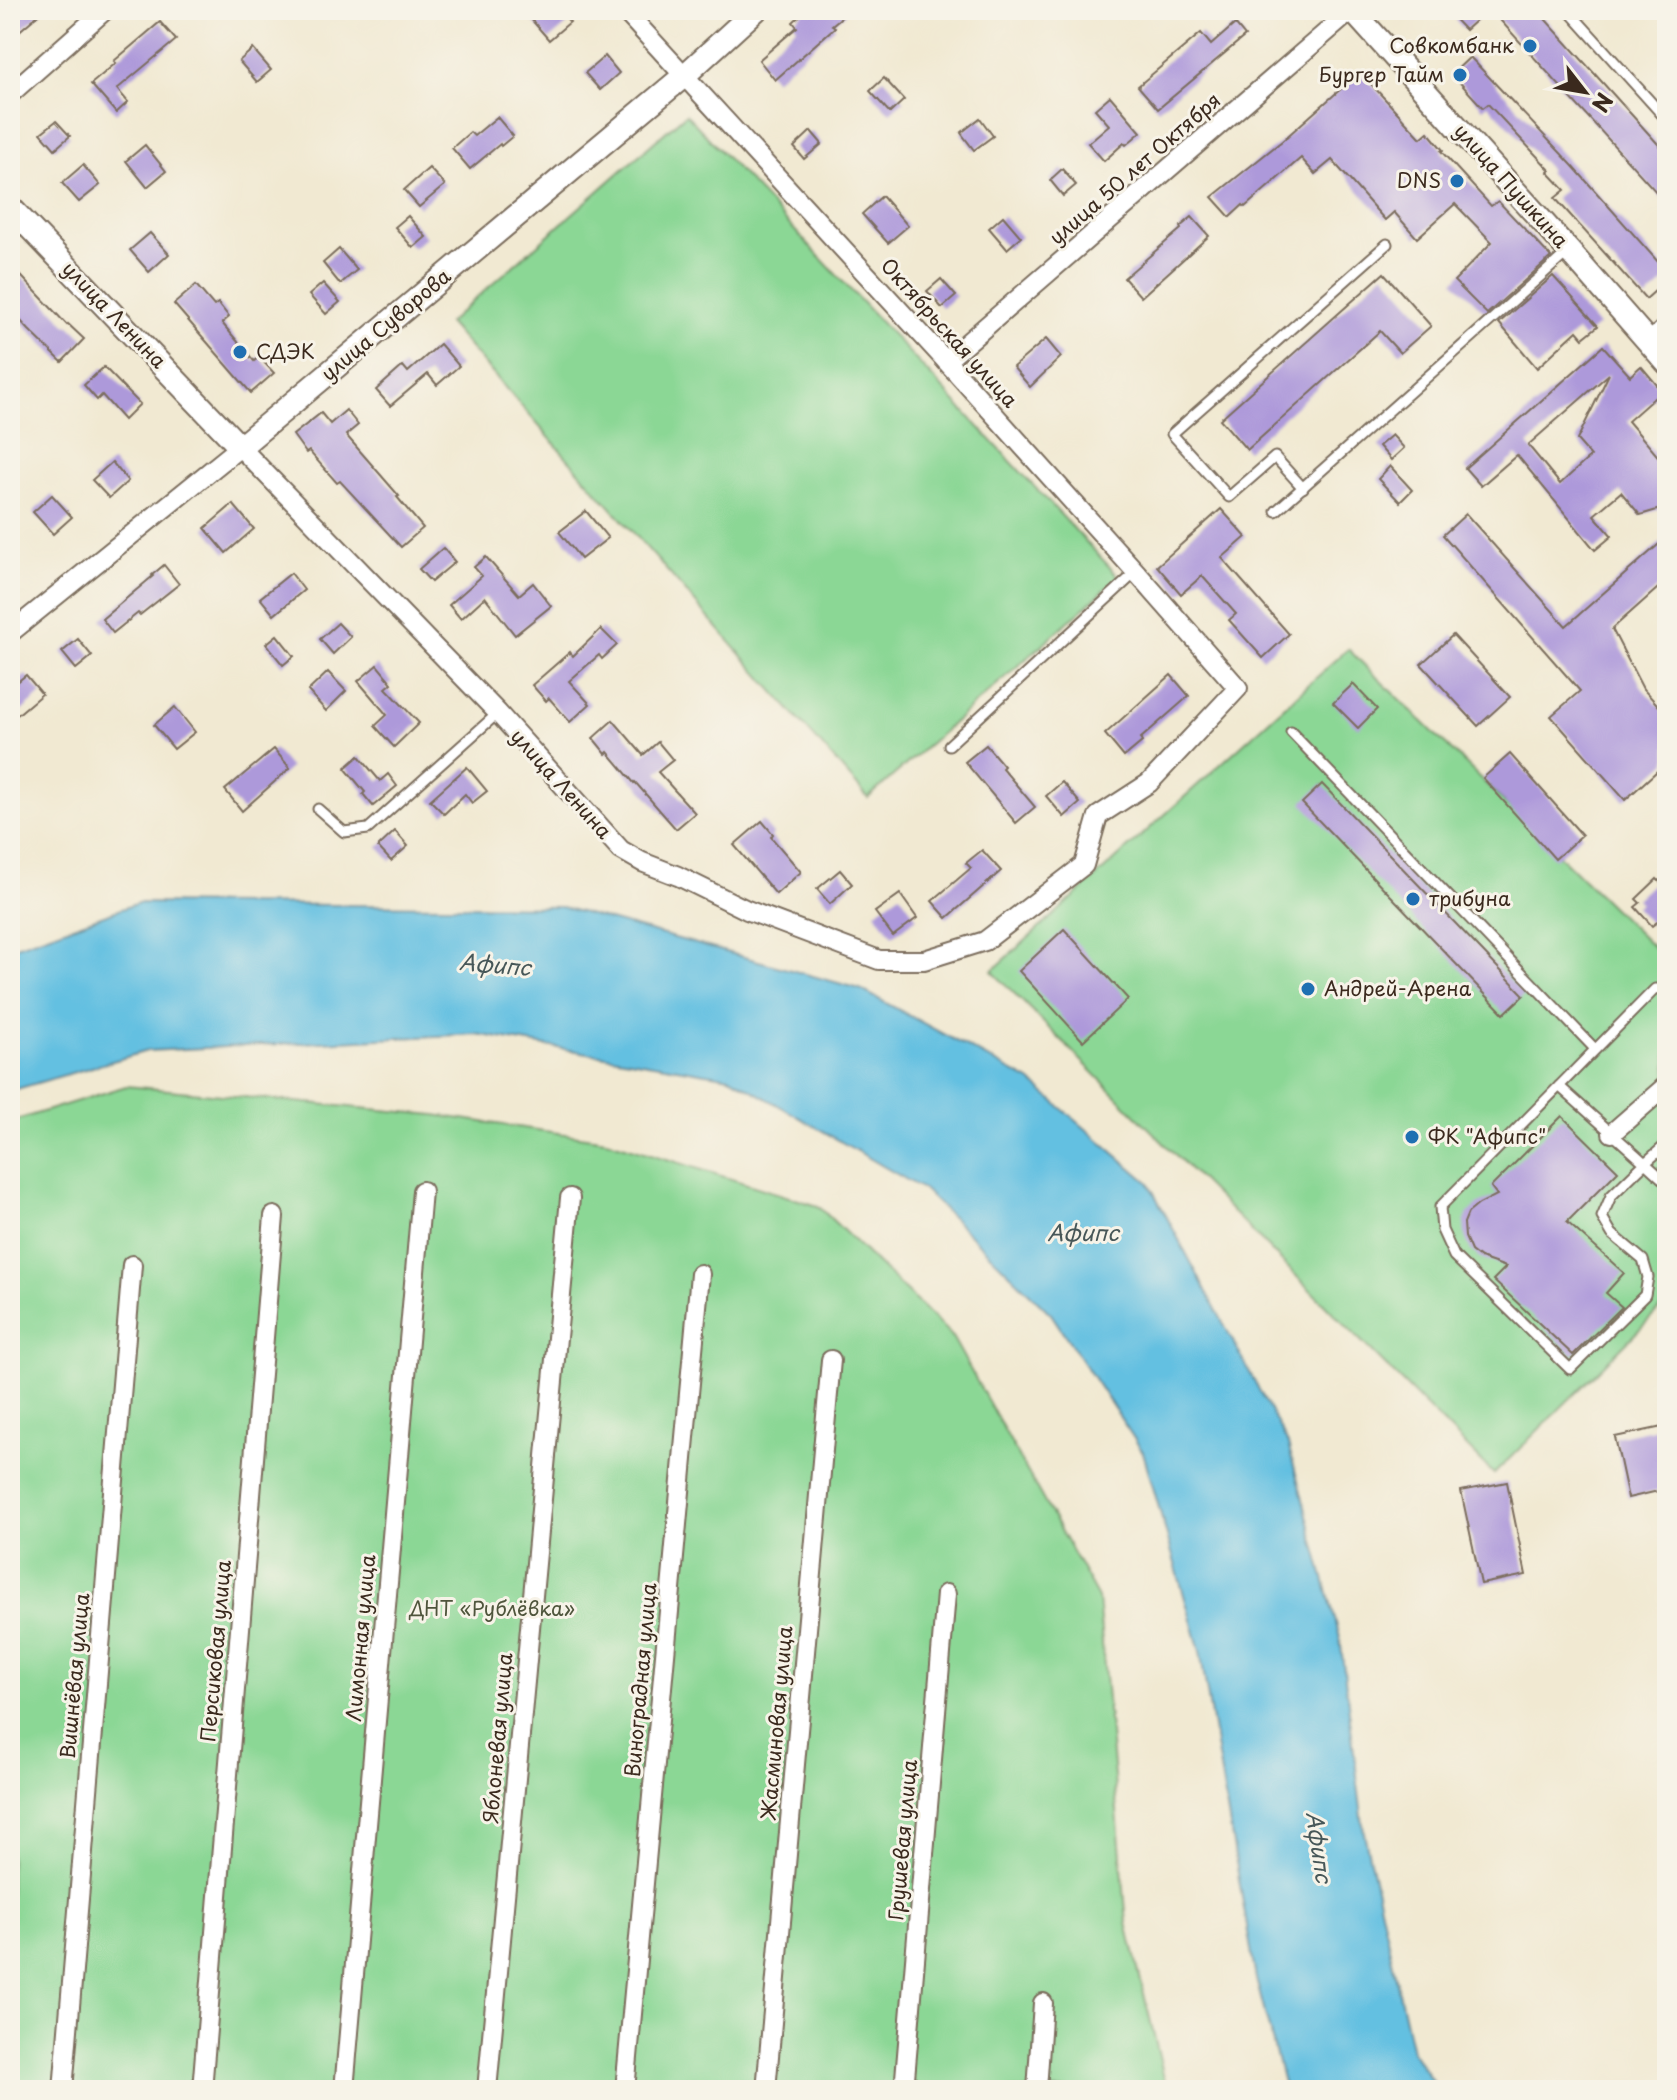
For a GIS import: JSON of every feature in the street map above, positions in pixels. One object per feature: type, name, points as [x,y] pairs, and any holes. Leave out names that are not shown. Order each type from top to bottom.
[{"type":"street","points":[[10,94],[105,10]]},
{"type":"street","name":"Октябрьская улица","points":[[624,10],[946,361],[1238,688]]},
{"type":"street","name":"улица Суворова","points":[[10,633],[240,447],[685,75],[756,10]]},
{"type":"street","name":"улица Пушкина","points":[[1352,10],[1667,363]]},
{"type":"street","name":"улица 50 лет Октября","points":[[946,361],[1352,10]]},
{"type":"street","name":"улица Ленина","points":[[10,207],[498,713],[621,850],[747,910],[879,960],[924,960],[985,941],[1084,865],[1098,816],[1149,783],[1238,688]]},
{"type":"street","points":[[1612,1133],[1667,1085]]},
{"type":"street","name":"Лимонная улица","points":[[344,2090],[422,1191]]},
{"type":"street","name":"Яблоневая улица","points":[[487,2090],[570,1198]]},
{"type":"street","name":"Персиковая улица","points":[[202,2090],[274,1216]]},
{"type":"street","name":"Вишнёвая улица","points":[[63,2090],[132,1265]]},
{"type":"street","name":"Виноградная улица","points":[[625,2090],[700,1274]]},
{"type":"street","name":"Жасминовая улица","points":[[766,2090],[831,1360]]},
{"type":"street","name":"Грушевая улица","points":[[904,2090],[946,1594]]},
{"type":"street","points":[[1037,2090],[1043,2003]]},
{"type":"lane","points":[[1568,10],[1667,120]]},
{"type":"lane","points":[[1303,488],[1275,457],[1229,497],[1172,434],[1387,244]]},
{"type":"lane","points":[[1276,511],[1569,251]]},
{"type":"lane","points":[[1646,339],[1667,321]]},
{"type":"lane","points":[[949,745],[1136,572]]},
{"type":"lane","points":[[318,809],[344,832],[368,829],[498,713]]},
{"type":"lane","points":[[1291,732],[1595,1049]]},
{"type":"lane","points":[[1667,991],[1655,989],[1440,1207],[1442,1230],[1454,1256],[1570,1369],[1645,1295],[1648,1277],[1643,1260],[1612,1234],[1602,1217],[1611,1196],[1667,1144]]},
{"type":"lane","points":[[1559,1086],[1667,1183]]},
{"type":"green space","points":[[686,114],[1119,577],[868,798],[448,323]]},
{"type":"green space","name":"ФК \"Афипс\"","points":[[1348,649],[1667,961],[1667,1302],[1494,1474],[992,971]]},
{"type":"green space","name":"ДНТ «Рублёвка»","points":[[126,1086],[435,1115],[606,1140],[818,1206],[951,1335],[1098,1598],[1127,1923],[1167,2090],[10,2090],[10,1122]]},
{"type":"water","name":"Афипс","points":[[138,903],[562,907],[860,989],[1030,1081],[1148,1182],[1288,1444],[1340,1638],[1364,1833],[1412,2051],[1438,2090],[1285,2090],[1256,1979],[1200,1651],[1143,1452],[1051,1314],[924,1190],[730,1077],[476,1034],[147,1051],[10,1091],[10,948]]},
{"type":"building","points":[[10,10],[44,10],[10,39]]},
{"type":"building","points":[[523,10],[559,10],[570,22],[549,40]]},
{"type":"building","points":[[806,10],[850,10],[775,80],[759,60],[797,27],[793,22]]},
{"type":"building","points":[[1446,10],[1487,10],[1465,30]]},
{"type":"building","points":[[1491,10],[1537,10],[1667,154],[1667,204]]},
{"type":"building","points":[[160,22],[176,40],[117,89],[128,102],[116,113],[91,84]]},
{"type":"building","points":[[1235,24],[1245,36],[1158,109],[1138,86],[1201,33],[1211,45]]},
{"type":"building","points":[[253,49],[271,70],[257,82],[239,61]]},
{"type":"building","points":[[605,56],[619,73],[600,90],[585,73]]},
{"type":"building","points":[[1470,57],[1667,272],[1667,280],[1646,299],[1555,198],[1565,190],[1548,172],[1550,170],[1488,104],[1483,108],[1452,74]]},
{"type":"building","points":[[1360,72],[1421,138],[1428,132],[1441,151],[1491,206],[1498,201],[1551,257],[1487,314],[1454,281],[1492,242],[1455,204],[1417,238],[1394,212],[1385,220],[1332,160],[1315,174],[1301,158],[1230,217],[1212,197]]},
{"type":"building","points":[[884,78],[904,100],[890,113],[870,91]]},
{"type":"building","points":[[1110,96],[1141,132],[1104,161],[1088,143],[1109,125],[1095,109]]},
{"type":"building","points":[[497,117],[513,136],[470,169],[452,148],[470,132],[474,136]]},
{"type":"building","points":[[980,118],[993,136],[974,150],[961,133]]},
{"type":"building","points":[[56,121],[70,136],[55,149],[41,133]]},
{"type":"building","points":[[811,131],[822,144],[804,159],[794,147]]},
{"type":"building","points":[[145,145],[166,171],[147,187],[126,161]]},
{"type":"building","points":[[83,165],[100,185],[79,202],[62,183]]},
{"type":"building","points":[[429,168],[445,185],[419,207],[404,190]]},
{"type":"building","points":[[1062,169],[1076,185],[1063,196],[1050,180]]},
{"type":"building","points":[[882,196],[908,226],[888,243],[862,214]]},
{"type":"building","points":[[408,216],[426,237],[413,248],[395,227]]},
{"type":"building","points":[[1003,216],[1021,237],[1007,249],[989,228]]},
{"type":"building","points":[[1192,217],[1209,236],[1141,297],[1124,278]]},
{"type":"building","points":[[150,233],[169,254],[149,272],[130,250]]},
{"type":"building","points":[[339,249],[357,270],[340,284],[323,263]]},
{"type":"building","points":[[10,264],[84,339],[62,362],[10,309]]},
{"type":"building","points":[[1384,273],[1431,326],[1400,353],[1380,331],[1247,450],[1220,419]]},
{"type":"building","points":[[1553,276],[1598,326],[1583,338],[1577,331],[1537,368],[1499,323]]},
{"type":"building","points":[[941,279],[956,296],[942,308],[927,291]]},
{"type":"building","points":[[323,283],[340,302],[326,314],[309,295]]},
{"type":"building","points":[[196,285],[214,306],[218,303],[229,317],[222,323],[254,361],[259,357],[274,373],[251,393],[174,304]]},
{"type":"building","points":[[1046,339],[1061,357],[1030,387],[1013,367]]},
{"type":"building","points":[[440,344],[459,366],[437,385],[428,374],[390,406],[376,390],[403,366],[408,372]]},
{"type":"building","points":[[1603,346],[1630,376],[1641,366],[1662,391],[1628,421],[1667,467],[1667,507],[1640,515],[1621,492],[1594,515],[1612,536],[1595,550],[1517,455],[1481,486],[1465,468]],"holes":[[[1609,374],[1577,440],[1591,456],[1560,484],[1528,445]]]},
{"type":"building","points":[[104,367],[140,404],[124,420],[102,395],[97,400],[84,385]]},
{"type":"building","points":[[346,410],[358,425],[346,435],[423,528],[401,547],[340,481],[337,483],[309,451],[306,453],[293,435],[321,413],[330,424]]},
{"type":"building","points":[[1392,435],[1404,448],[1391,460],[1379,446]]},
{"type":"building","points":[[112,462],[128,481],[109,498],[92,480]]},
{"type":"building","points":[[1390,466],[1412,490],[1400,502],[1378,479]]},
{"type":"building","points":[[52,495],[72,517],[53,534],[33,512]]},
{"type":"building","points":[[233,504],[254,529],[226,553],[205,528]]},
{"type":"building","points":[[1221,509],[1246,537],[1222,558],[1289,634],[1263,658],[1229,620],[1236,614],[1202,576],[1181,594],[1157,566]]},
{"type":"building","points":[[586,511],[608,538],[581,559],[559,532]]},
{"type":"building","points":[[1466,514],[1566,626],[1667,537],[1667,580],[1612,629],[1643,689],[1667,715],[1667,762],[1625,800],[1551,716],[1580,691],[1443,535]]},
{"type":"building","points":[[443,548],[455,562],[431,582],[419,569]]},
{"type":"building","points":[[486,557],[519,595],[533,583],[551,606],[515,635],[485,597],[461,619],[449,605],[482,576],[474,567]]},
{"type":"building","points":[[164,565],[179,584],[113,633],[102,619]]},
{"type":"building","points":[[291,573],[304,590],[274,615],[260,598]]},
{"type":"building","points":[[338,623],[351,637],[333,654],[320,639]]},
{"type":"building","points":[[601,629],[617,645],[602,659],[599,655],[569,681],[590,704],[570,722],[549,698],[546,701],[532,685],[570,652],[573,656]]},
{"type":"building","points":[[277,635],[294,656],[283,665],[266,644]]},
{"type":"building","points":[[1453,635],[1510,697],[1478,726],[1421,664]]},
{"type":"building","points":[[78,639],[92,656],[76,669],[62,652]]},
{"type":"building","points":[[377,665],[392,683],[386,688],[419,723],[394,747],[375,726],[387,715],[358,681]]},
{"type":"building","points":[[328,672],[346,691],[326,711],[308,691]]},
{"type":"building","points":[[26,675],[42,694],[17,715],[10,707],[10,688]]},
{"type":"building","points":[[1171,675],[1189,696],[1124,757],[1105,734]]},
{"type":"building","points":[[1353,684],[1377,709],[1358,728],[1333,703]]},
{"type":"building","points":[[175,707],[195,732],[174,749],[154,725]]},
{"type":"building","points":[[613,720],[643,755],[658,742],[673,760],[658,772],[695,813],[676,829],[593,738]]},
{"type":"building","points":[[986,745],[1035,807],[1016,823],[965,762]]},
{"type":"building","points":[[274,749],[290,768],[242,811],[225,790]]},
{"type":"building","points":[[1510,754],[1582,835],[1555,859],[1483,778]]},
{"type":"building","points":[[359,756],[380,781],[388,774],[397,786],[373,806],[345,768]]},
{"type":"building","points":[[467,767],[487,791],[472,803],[465,794],[444,814],[430,800]]},
{"type":"building","points":[[1062,782],[1080,803],[1064,817],[1046,796]]},
{"type":"building","name":"трибуна","points":[[1322,784],[1524,995],[1504,1014],[1302,803]]},
{"type":"building","points":[[762,821],[773,834],[771,837],[801,872],[776,894],[734,845]]},
{"type":"building","points":[[395,831],[408,846],[391,861],[378,847]]},
{"type":"building","points":[[982,850],[1001,871],[947,918],[932,901],[971,868],[966,863]]},
{"type":"building","points":[[840,870],[852,884],[830,904],[817,889]]},
{"type":"building","points":[[1667,875],[1667,932],[1657,922],[1652,926],[1635,907],[1640,903],[1636,899],[1657,879],[1660,882]]},
{"type":"building","points":[[900,894],[917,918],[893,936],[875,912]]},
{"type":"building","points":[[1064,929],[1128,999],[1083,1041],[1019,971]]},
{"type":"building","points":[[1562,1116],[1618,1171],[1567,1222],[1624,1273],[1606,1293],[1622,1307],[1573,1355],[1493,1280],[1506,1267],[1480,1258],[1471,1251],[1465,1237],[1464,1223],[1468,1213],[1497,1195],[1491,1187]]},
{"type":"building","points":[[1667,1426],[1667,1489],[1628,1498],[1615,1437]]},
{"type":"building","points":[[1507,1482],[1526,1575],[1481,1584],[1461,1491]]},
{"type":"place","name":"Совкомбанк","points":[[1530,46]]},
{"type":"place","name":"Бургер Тайм","points":[[1460,75]]},
{"type":"place","name":"DNS","points":[[1457,181]]},
{"type":"place","name":"СДЭК","points":[[240,352]]},
{"type":"place","name":"трибуна","points":[[1413,899]]},
{"type":"place","name":"Андрей-Арена","points":[[1308,989]]},
{"type":"place","name":"ФК \"Афипс\"","points":[[1412,1137]]}]
